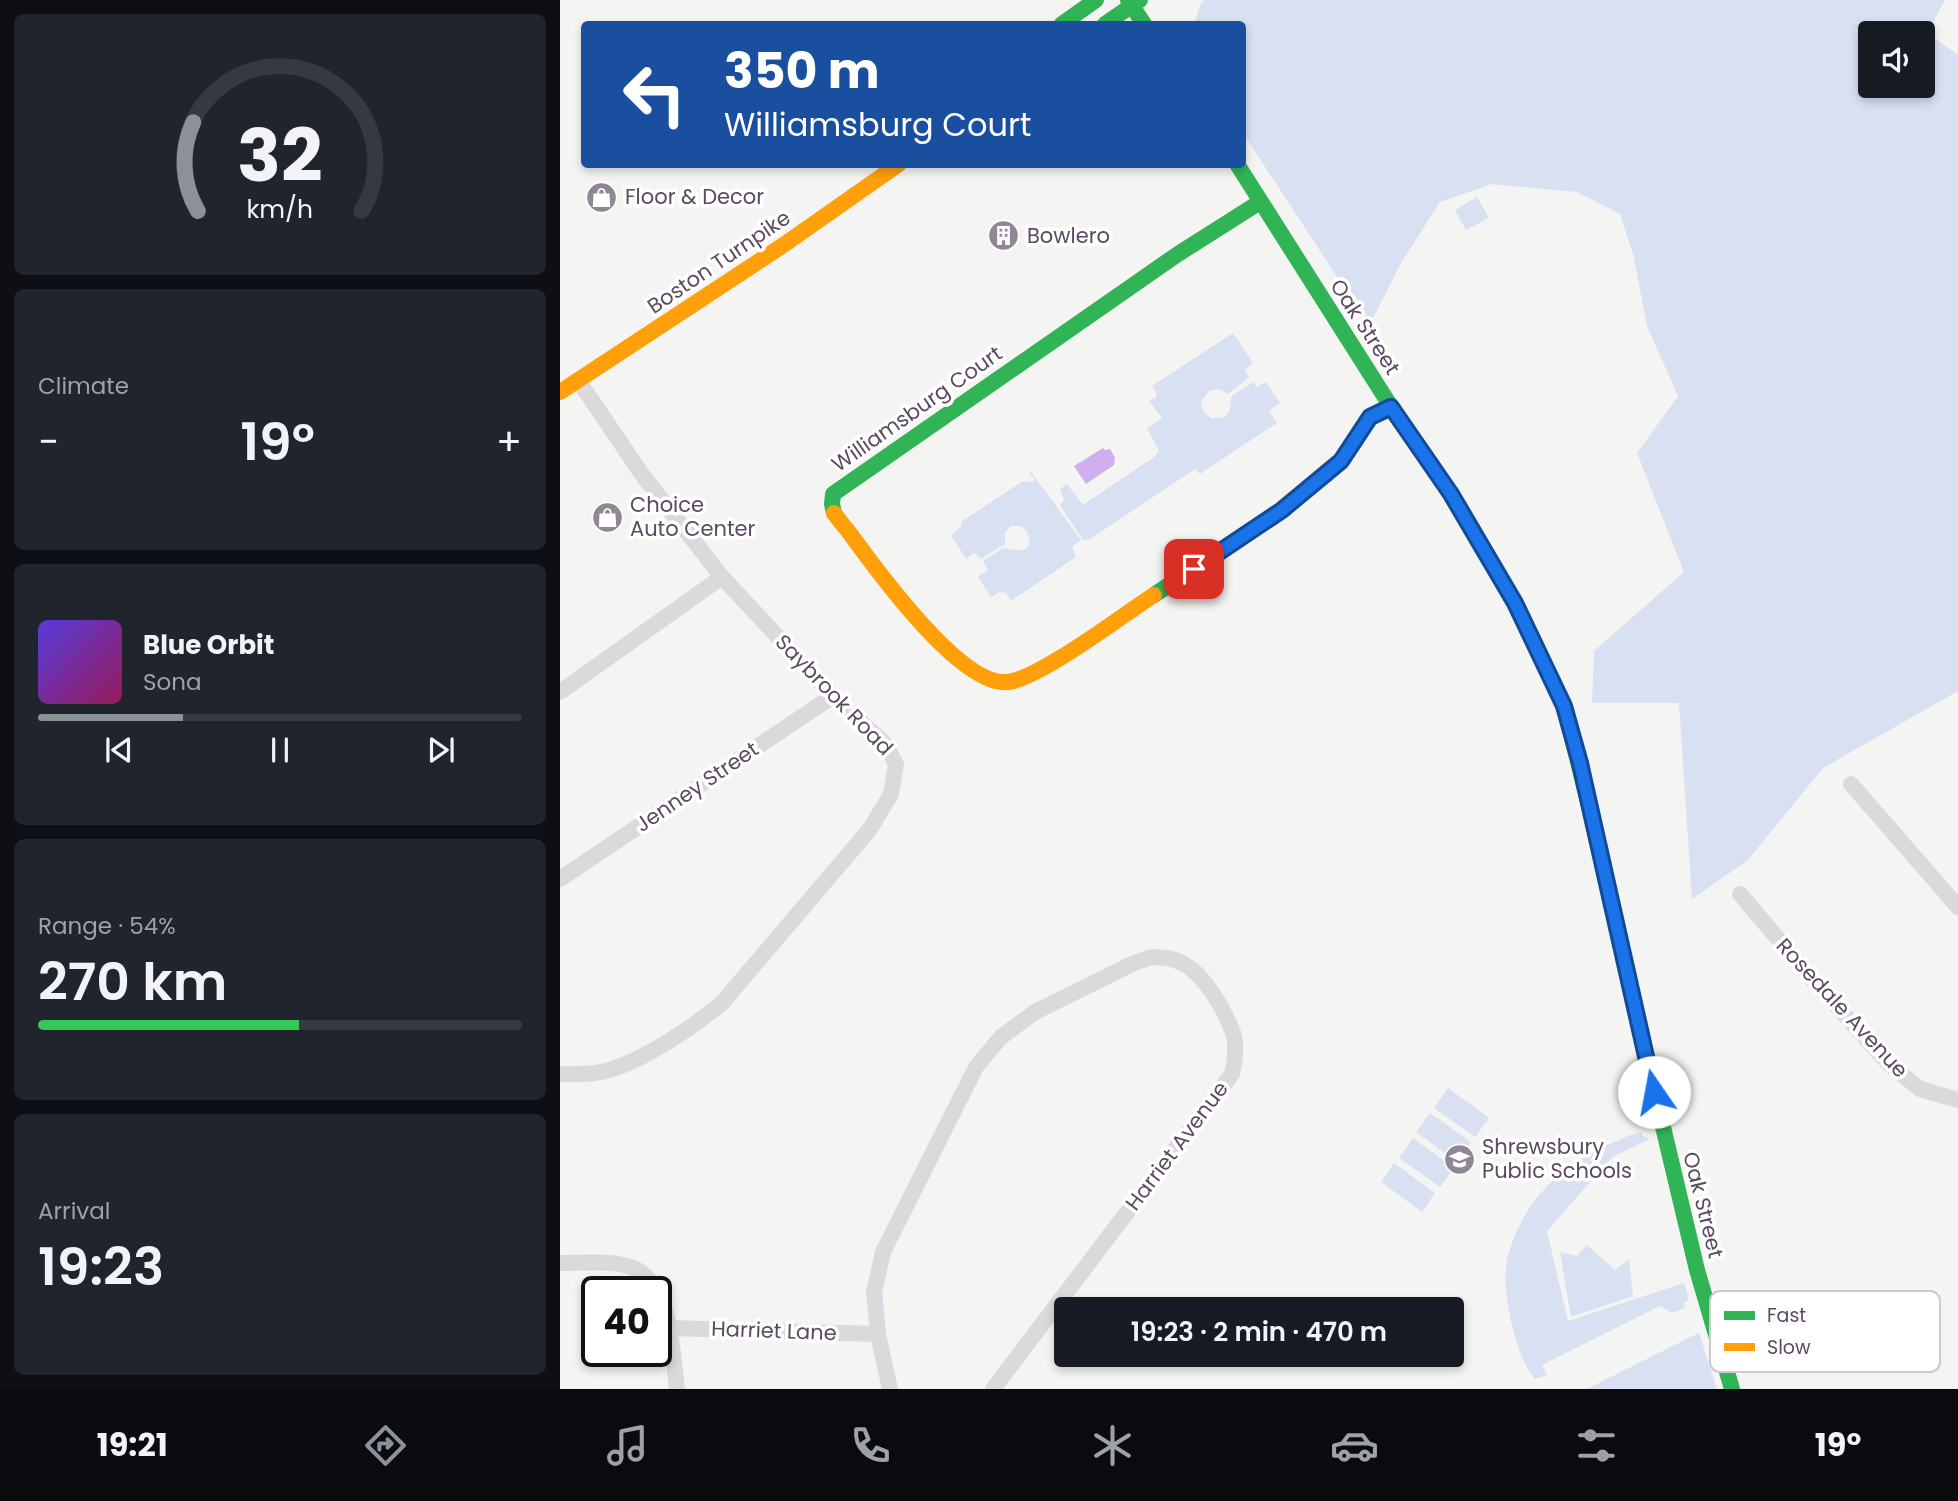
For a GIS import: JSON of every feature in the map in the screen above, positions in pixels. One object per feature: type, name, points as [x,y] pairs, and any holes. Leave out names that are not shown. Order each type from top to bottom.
[{"type":"main road","points":[[1066,21],[1096,0]]},
{"type":"main road","points":[[1109,21],[1133,2],[1142,21]]},
{"type":"main road","name":"Boston Turnpike","points":[[560,392],[782,246],[894,168]]},
{"type":"main road","name":"Oak Street","points":[[1239,168],[1391,407],[1451,494],[1515,603],[1567,716],[1586,789],[1665,1141],[1710,1314]]},
{"type":"main road","name":"Williamsburg Court","points":[[1260,202],[1178,254],[843,486],[833,494],[833,510],[861,549],[929,632],[971,668],[1002,682],[1012,681],[1041,669],[1282,510],[1341,461],[1370,417],[1391,407]]},
{"type":"main road","name":"Oak Street","points":[[1727,1372],[1732,1389]]},
{"type":"street","name":"Saybrook Road","points":[[560,1074],[607,1071],[628,1063],[701,1020],[722,1003],[870,829],[891,794],[897,768],[895,758],[885,744],[833,696],[722,577],[641,473],[578,380]]},
{"type":"street","points":[[560,692],[722,577]]},
{"type":"street","name":"Jenney Street","points":[[560,879],[833,696]]},
{"type":"street","points":[[1851,784],[1958,907]]},
{"type":"street","name":"Rosedale Avenue","points":[[1740,894],[1889,1064],[1920,1089],[1958,1100]]},
{"type":"street","name":"Harriet Avenue","points":[[890,1389],[878,1334],[874,1292],[883,1252],[976,1068],[1010,1029],[1059,999],[1148,958],[1162,956],[1178,960],[1193,968],[1202,977],[1227,1019],[1234,1035],[1236,1055],[1232,1074],[993,1389]]},
{"type":"street","points":[[560,1263],[612,1263],[641,1272],[645,1276]]},
{"type":"street","name":"Harriet Lane","points":[[672,1328],[878,1334]]},
{"type":"street","points":[[672,1351],[677,1389]]},
{"type":"shaded area","points":[[1204,0],[1945,0],[1934,21],[1858,21],[1858,98],[1935,98],[1935,39],[1958,55],[1958,691],[1823,768],[1748,860],[1692,899],[1679,703],[1592,703],[1594,651],[1684,572],[1637,453],[1678,396],[1647,326],[1633,254],[1620,214],[1577,192],[1492,184],[1440,202],[1401,263],[1369,326],[1246,138],[1246,21],[1195,21]]},
{"type":"shaded area","points":[[1477,197],[1489,218],[1466,230],[1455,210]]},
{"type":"shaded area","points":[[1233,333],[1253,363],[1245,370],[1249,377],[1228,394],[1219,389],[1209,391],[1201,402],[1204,412],[1211,418],[1225,417],[1233,395],[1253,382],[1257,387],[1266,382],[1280,403],[1269,411],[1277,423],[1200,474],[1195,469],[1090,539],[1083,540],[1060,505],[1064,500],[1060,489],[1067,484],[1083,505],[1154,457],[1159,451],[1147,428],[1162,418],[1149,401],[1156,397],[1152,386]]},
{"type":"shaded area","points":[[1103,448],[1110,449],[1115,458],[1114,465],[1086,484],[1074,466]]},
{"type":"shaded area","points":[[1031,472],[1081,540],[1072,547],[1076,557],[1011,601],[1006,593],[1000,592],[991,597],[978,577],[988,570],[983,561],[1003,548],[1027,548],[1027,531],[1020,526],[1011,526],[1005,532],[1005,544],[981,559],[974,553],[966,559],[951,535],[961,527],[961,522],[1023,481],[1033,482],[1034,478],[1029,473]]},
{"type":"shaded area","points":[[1448,1088],[1489,1118],[1475,1137],[1434,1108]]},
{"type":"shaded area","points":[[1430,1113],[1471,1142],[1457,1162],[1416,1132]]},
{"type":"shaded area","points":[[1642,1132],[1642,1136],[1650,1139],[1612,1157],[1547,1231],[1568,1321],[1684,1283],[1689,1299],[1684,1303],[1685,1308],[1672,1313],[1660,1306],[1542,1365],[1547,1375],[1535,1379],[1518,1347],[1507,1298],[1507,1261],[1516,1233],[1535,1200],[1562,1172],[1594,1151]]},
{"type":"shaded area","points":[[1413,1138],[1454,1168],[1440,1187],[1399,1158]]},
{"type":"shaded area","points":[[1394,1163],[1435,1193],[1422,1212],[1381,1182]]},
{"type":"shaded area","points":[[1587,1245],[1615,1270],[1629,1259],[1633,1296],[1571,1317],[1560,1252],[1577,1256]]},
{"type":"shaded area","points":[[1699,1333],[1717,1389],[1587,1389]]},
{"type":"traffic: fast","points":[[1066,21],[1096,0]]},
{"type":"traffic: fast","points":[[1128,0],[1142,21]]},
{"type":"traffic: fast","points":[[1109,21],[1140,0]]},
{"type":"traffic: fast","points":[[1240,168],[1402,424],[1451,494],[1515,603],[1564,706],[1591,814]]},
{"type":"traffic: fast","points":[[834,513],[833,494],[1178,254],[1260,202]]},
{"type":"traffic: fast","points":[[1154,595],[1282,510],[1341,461],[1370,417],[1391,406]]},
{"type":"traffic: fast","points":[[1644,1047],[1710,1314]]},
{"type":"traffic: fast","points":[[1727,1372],[1732,1389]]},
{"type":"traffic: slow","points":[[560,392],[782,246],[893,168]]},
{"type":"traffic: slow","points":[[834,513],[923,625],[967,666],[988,678],[1007,682],[1039,670],[1154,595]]},
{"type":"traffic: slow","points":[[1591,814],[1644,1047]]},
{"type":"place","name":"Floor & Decor","points":[[602,197]]},
{"type":"place","name":"Bowlero","points":[[1004,236]]},
{"type":"place","name":"Choice Auto Center","points":[[607,517]]},
{"type":"place","name":"Shrewsbury Public Schools","points":[[1459,1159]]},
{"type":"route","points":[[1194,569],[1282,510],[1341,461],[1370,417],[1391,407],[1451,494],[1515,603],[1564,706],[1580,763],[1654,1092]]}]
